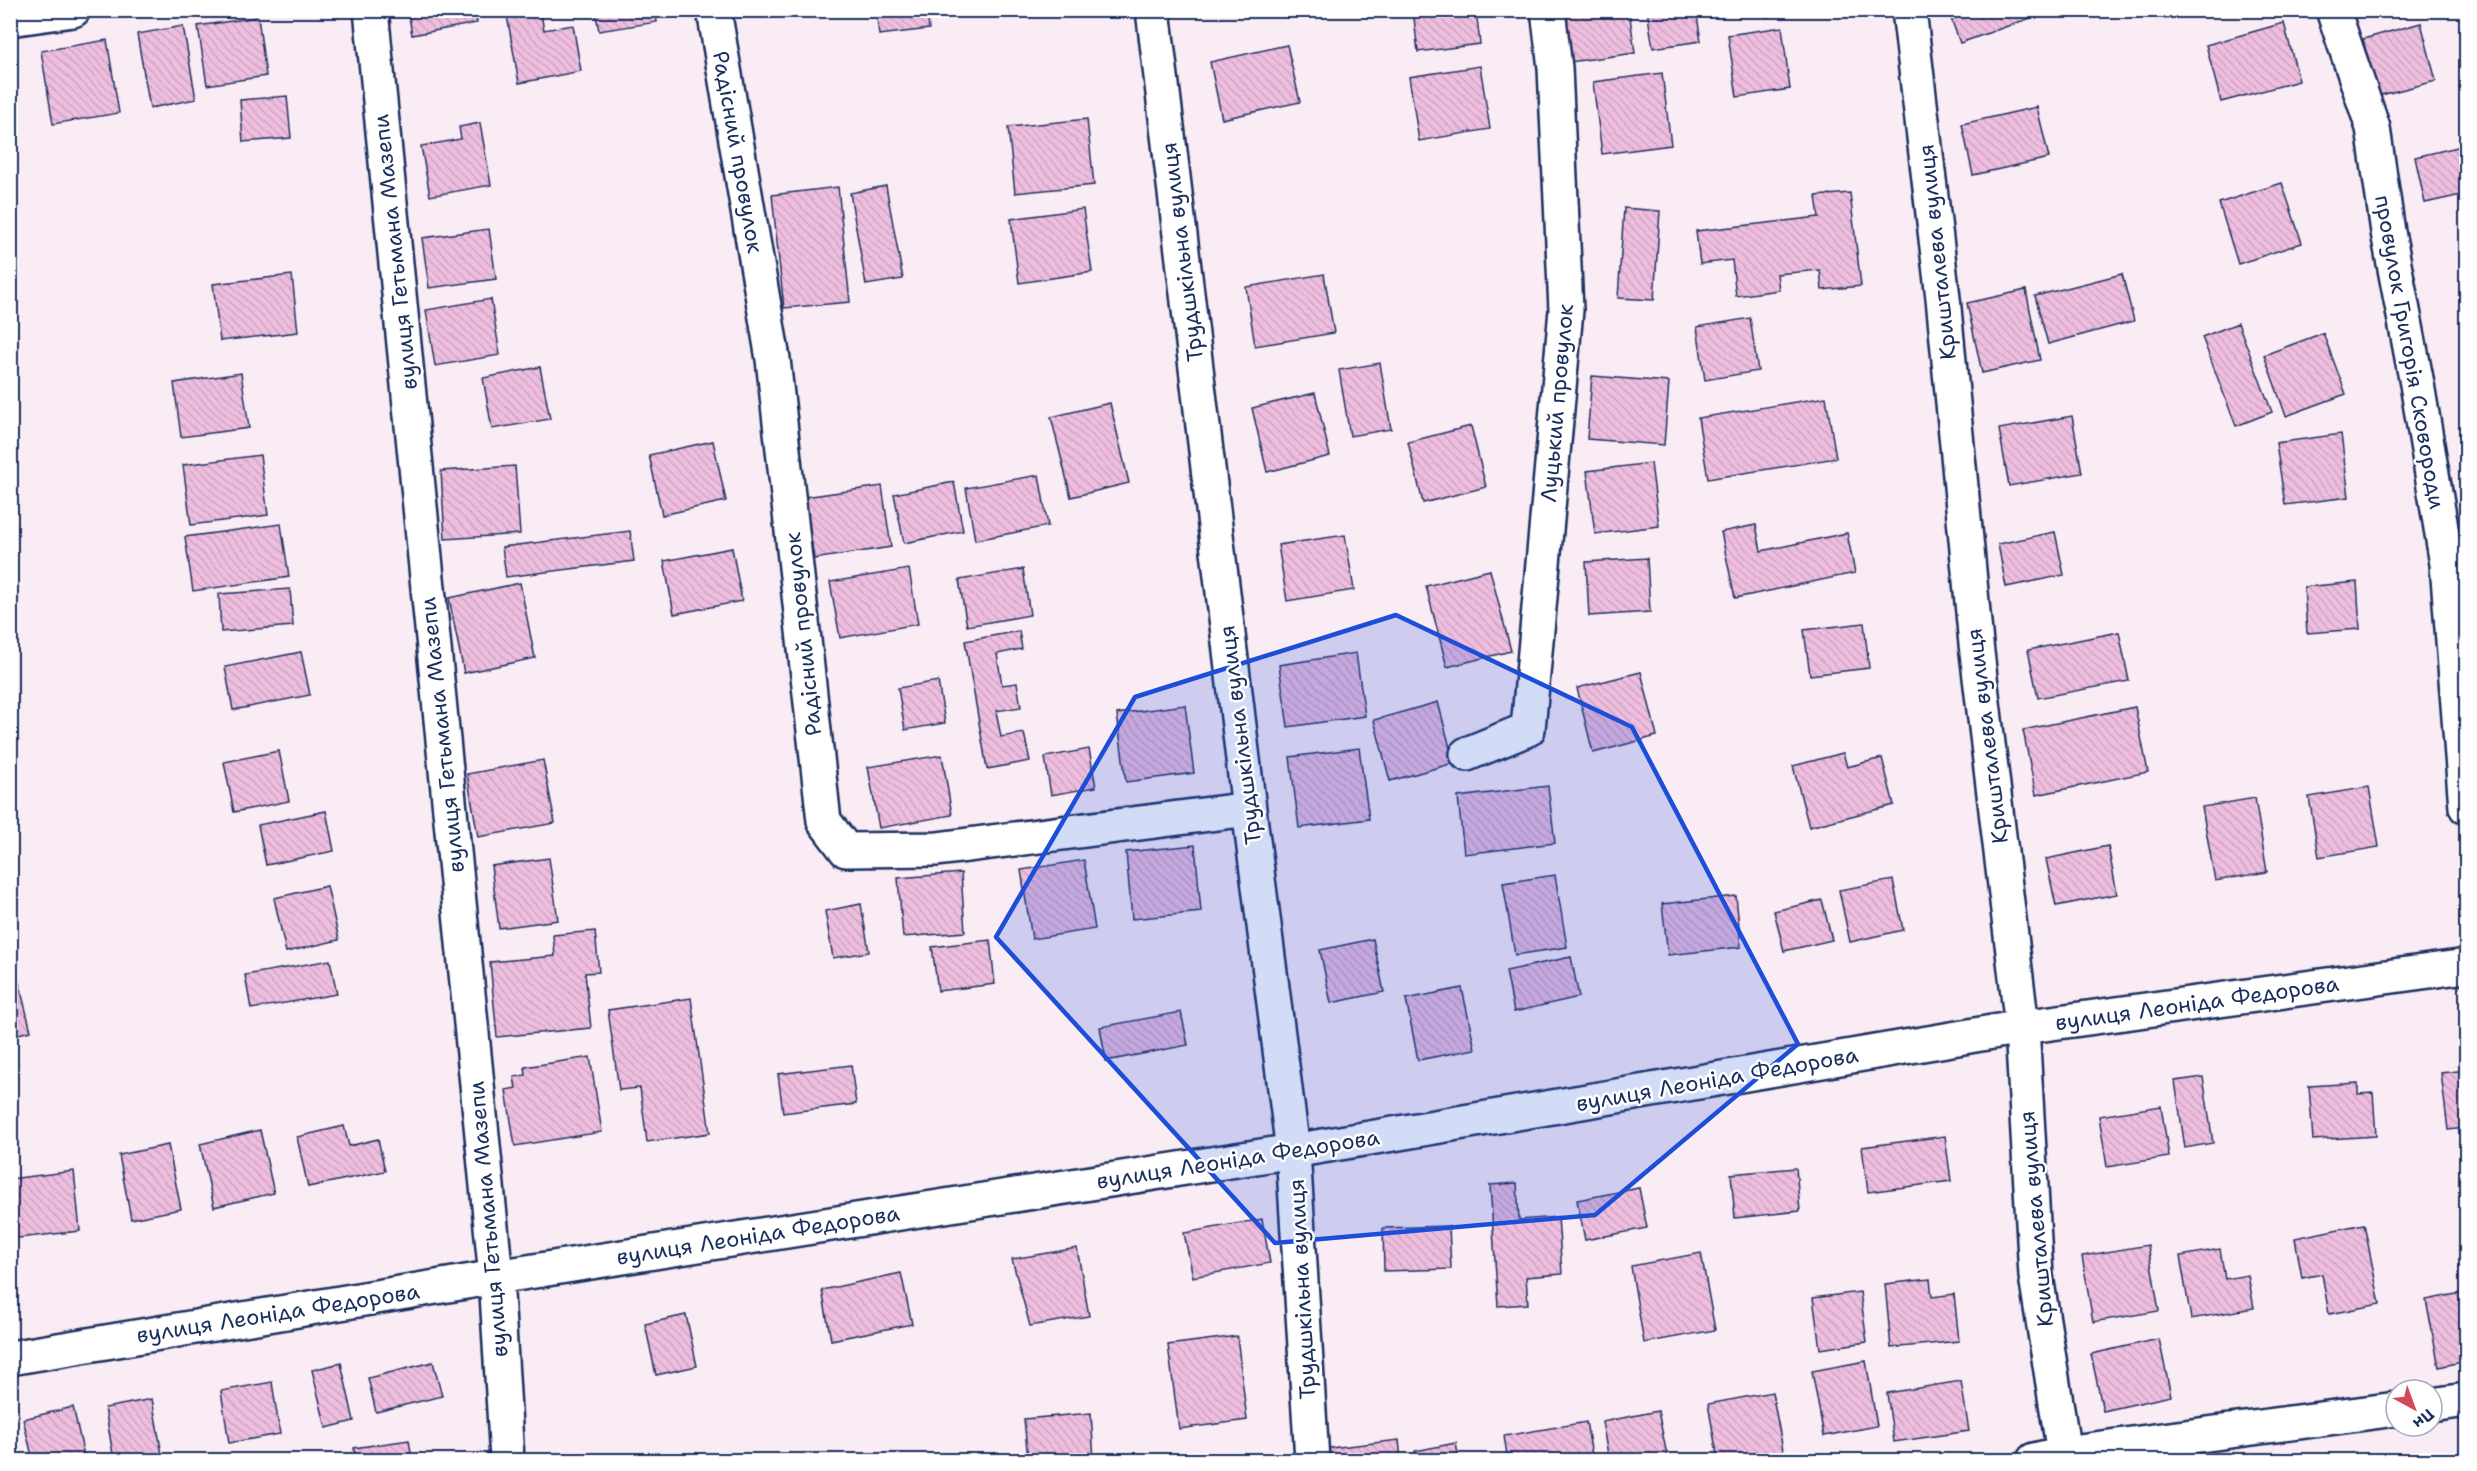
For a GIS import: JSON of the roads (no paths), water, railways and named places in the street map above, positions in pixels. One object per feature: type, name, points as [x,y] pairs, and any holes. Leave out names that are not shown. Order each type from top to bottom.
[{"type":"street","points":[[10,19],[73,10]]},
{"type":"street","name":"вулиця Гетьмана Мазепи","points":[[371,10],[496,1277],[507,1461]]},
{"type":"street","name":"Радісний провулок","points":[[714,10],[773,360],[824,821],[846,850],[937,849],[1249,809]]},
{"type":"street","name":"Трудшкільна вулиця","points":[[1153,10],[1249,809],[1293,1151],[1312,1461]]},
{"type":"street","name":"Луцький провулок","points":[[1467,754],[1528,729],[1566,310],[1555,68],[1548,10]]},
{"type":"street","name":"Кришталева вулиця","points":[[1909,10],[1943,298],[1976,644],[2022,1027],[2036,1276],[2054,1458]]},
{"type":"street","name":"провулок Григорія Сковороди","points":[[2333,10],[2373,128],[2388,232],[2417,384],[2447,564],[2466,807]]},
{"type":"street","name":"вулиця Леоніда Федорова","points":[[10,1358],[496,1277],[1293,1151],[2022,1027],[2466,966]]},
{"type":"street","points":[[2444,1403],[2466,1400]]},
{"type":"street","points":[[2054,1458],[2384,1411]]}]
